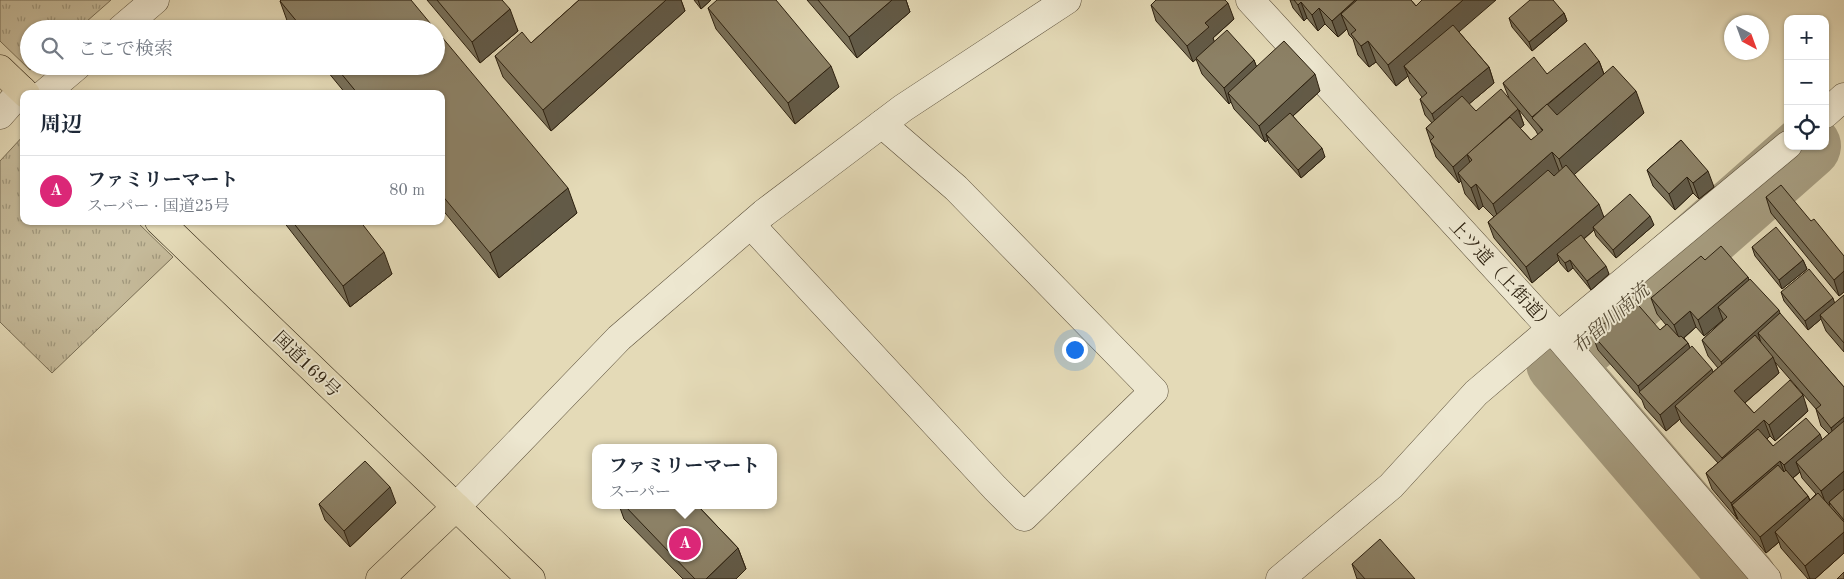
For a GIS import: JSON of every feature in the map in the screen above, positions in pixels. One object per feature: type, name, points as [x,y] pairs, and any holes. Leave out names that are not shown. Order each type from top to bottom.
[{"type":"highway","points":[[0,68],[28,90]]},
{"type":"highway","name":"国道169号","points":[[163,225],[531,579]]},
{"type":"highway","points":[[380,579],[456,507]]},
{"type":"street","points":[[131,20],[154,0]]},
{"type":"street","points":[[456,507],[619,338],[764,213],[903,108],[1067,0]]},
{"type":"street","name":"上ツ道（上街道）","points":[[1250,0],[1555,333],[1767,579]]},
{"type":"street","points":[[35,90],[61,75]]},
{"type":"street","points":[[1829,110],[1844,97]]},
{"type":"street","points":[[0,115],[20,100]]},
{"type":"street","points":[[751,226],[994,488],[1024,517],[1154,391],[956,188],[882,124]]},
{"type":"street","points":[[1280,579],[1391,486],[1476,393],[1555,333],[1784,148]]},
{"type":"green space","points":[[0,0],[111,0],[88,20],[20,20],[20,60],[0,41]]},
{"type":"green space","points":[[20,139],[20,225],[140,225],[173,257],[52,373],[0,322],[0,161]]},
{"type":"building","points":[[411,0],[428,20],[296,20],[280,1]]},
{"type":"building","points":[[437,0],[502,0],[510,9],[472,42]]},
{"type":"building","points":[[579,0],[666,0],[543,110],[495,56],[522,32],[531,43]]},
{"type":"building","points":[[717,0],[776,0],[831,66],[788,103],[708,8]]},
{"type":"building","points":[[818,0],[892,0],[849,37]]},
{"type":"building","points":[[1156,0],[1225,0],[1228,3],[1205,23],[1209,27],[1187,46],[1151,5]]},
{"type":"building","points":[[1294,0],[1355,0],[1332,21],[1319,8],[1312,15],[1301,2],[1298,5]]},
{"type":"building","points":[[1357,0],[1411,0],[1416,6],[1422,0],[1463,0],[1388,65],[1368,41],[1361,46],[1351,34],[1356,30],[1341,14]]},
{"type":"building","points":[[1530,0],[1553,0],[1564,13],[1529,42],[1509,18]]},
{"type":"building","points":[[1453,25],[1489,67],[1432,114],[1420,99],[1427,93],[1404,66]]},
{"type":"building","points":[[1227,30],[1254,60],[1224,88],[1196,58]]},
{"type":"building","points":[[445,41],[568,188],[490,253],[445,199],[445,90],[355,90],[342,75],[445,75]]},
{"type":"building","points":[[1284,41],[1315,74],[1259,126],[1228,93]]},
{"type":"building","points":[[1585,43],[1599,61],[1532,117],[1503,83],[1534,57],[1547,74]]},
{"type":"building","points":[[1613,66],[1636,91],[1559,159],[1552,152],[1493,204],[1476,184],[1471,188],[1458,173],[1472,160],[1467,154],[1510,117],[1531,140],[1543,130],[1532,118],[1547,104],[1557,115]]},
{"type":"building","points":[[1501,89],[1518,109],[1453,167],[1430,141],[1434,137],[1426,128],[1462,96],[1476,111]]},
{"type":"building","points":[[1290,113],[1322,148],[1298,170],[1266,134]]},
{"type":"building","points":[[1681,140],[1708,171],[1693,183],[1687,177],[1669,194],[1647,170]]},
{"type":"building","points":[[1566,165],[1599,204],[1526,267],[1488,222],[1548,170],[1554,176]]},
{"type":"building","points":[[1781,185],[1811,221],[1814,219],[1844,256],[1844,271],[1834,280],[1766,197]]},
{"type":"building","points":[[1630,194],[1650,216],[1613,250],[1593,227]]},
{"type":"building","points":[[295,225],[363,225],[384,252],[343,286]]},
{"type":"building","points":[[1776,227],[1803,260],[1779,280],[1752,247]]},
{"type":"building","points":[[1581,235],[1606,266],[1587,281],[1570,260],[1565,263],[1557,254]]},
{"type":"building","points":[[1721,246],[1748,277],[1698,320],[1690,311],[1674,325],[1651,298],[1701,256],[1705,260]]},
{"type":"building","points":[[1809,269],[1833,298],[1805,321],[1781,292]]},
{"type":"building","points":[[1750,279],[1779,310],[1721,362],[1702,340],[1727,317],[1718,307]]},
{"type":"building","points":[[1844,295],[1844,343],[1820,315]]},
{"type":"building","points":[[1633,299],[1660,330],[1667,324],[1679,337],[1681,336],[1688,343],[1638,386],[1592,334]]},
{"type":"building","points":[[1780,313],[1844,387],[1844,417],[1831,428],[1816,409],[1821,405],[1758,333]]},
{"type":"building","points":[[1755,335],[1773,357],[1734,391],[1754,413],[1790,380],[1803,395],[1769,425],[1764,420],[1722,458],[1675,406]]},
{"type":"building","points":[[1692,346],[1712,369],[1660,415],[1639,392]]},
{"type":"building","points":[[1806,418],[1820,434],[1784,465],[1780,461],[1731,503],[1706,473],[1758,429],[1773,446]]},
{"type":"building","points":[[1844,421],[1844,471],[1821,491],[1796,462]]},
{"type":"building","points":[[365,461],[390,487],[344,531],[319,504]]},
{"type":"building","points":[[1778,465],[1784,472],[1786,470],[1808,496],[1760,537],[1732,505]]},
{"type":"building","points":[[1844,489],[1844,520],[1829,502]]},
{"type":"building","points":[[1818,493],[1844,522],[1844,532],[1805,566],[1775,532]]},
{"type":"building","points":[[628,509],[701,509],[738,548],[706,579],[695,579]]},
{"type":"building","points":[[1380,539],[1415,579],[1365,579],[1352,564]]},
{"type":"building","points":[[1844,572],[1844,579],[1837,579]]},
{"type":"waterway","name":"布留川南流","points":[[1744,579],[1559,363],[1580,347],[1803,150]]},
{"type":"place","name":"ファミリーマート","points":[[685,544]]}]
